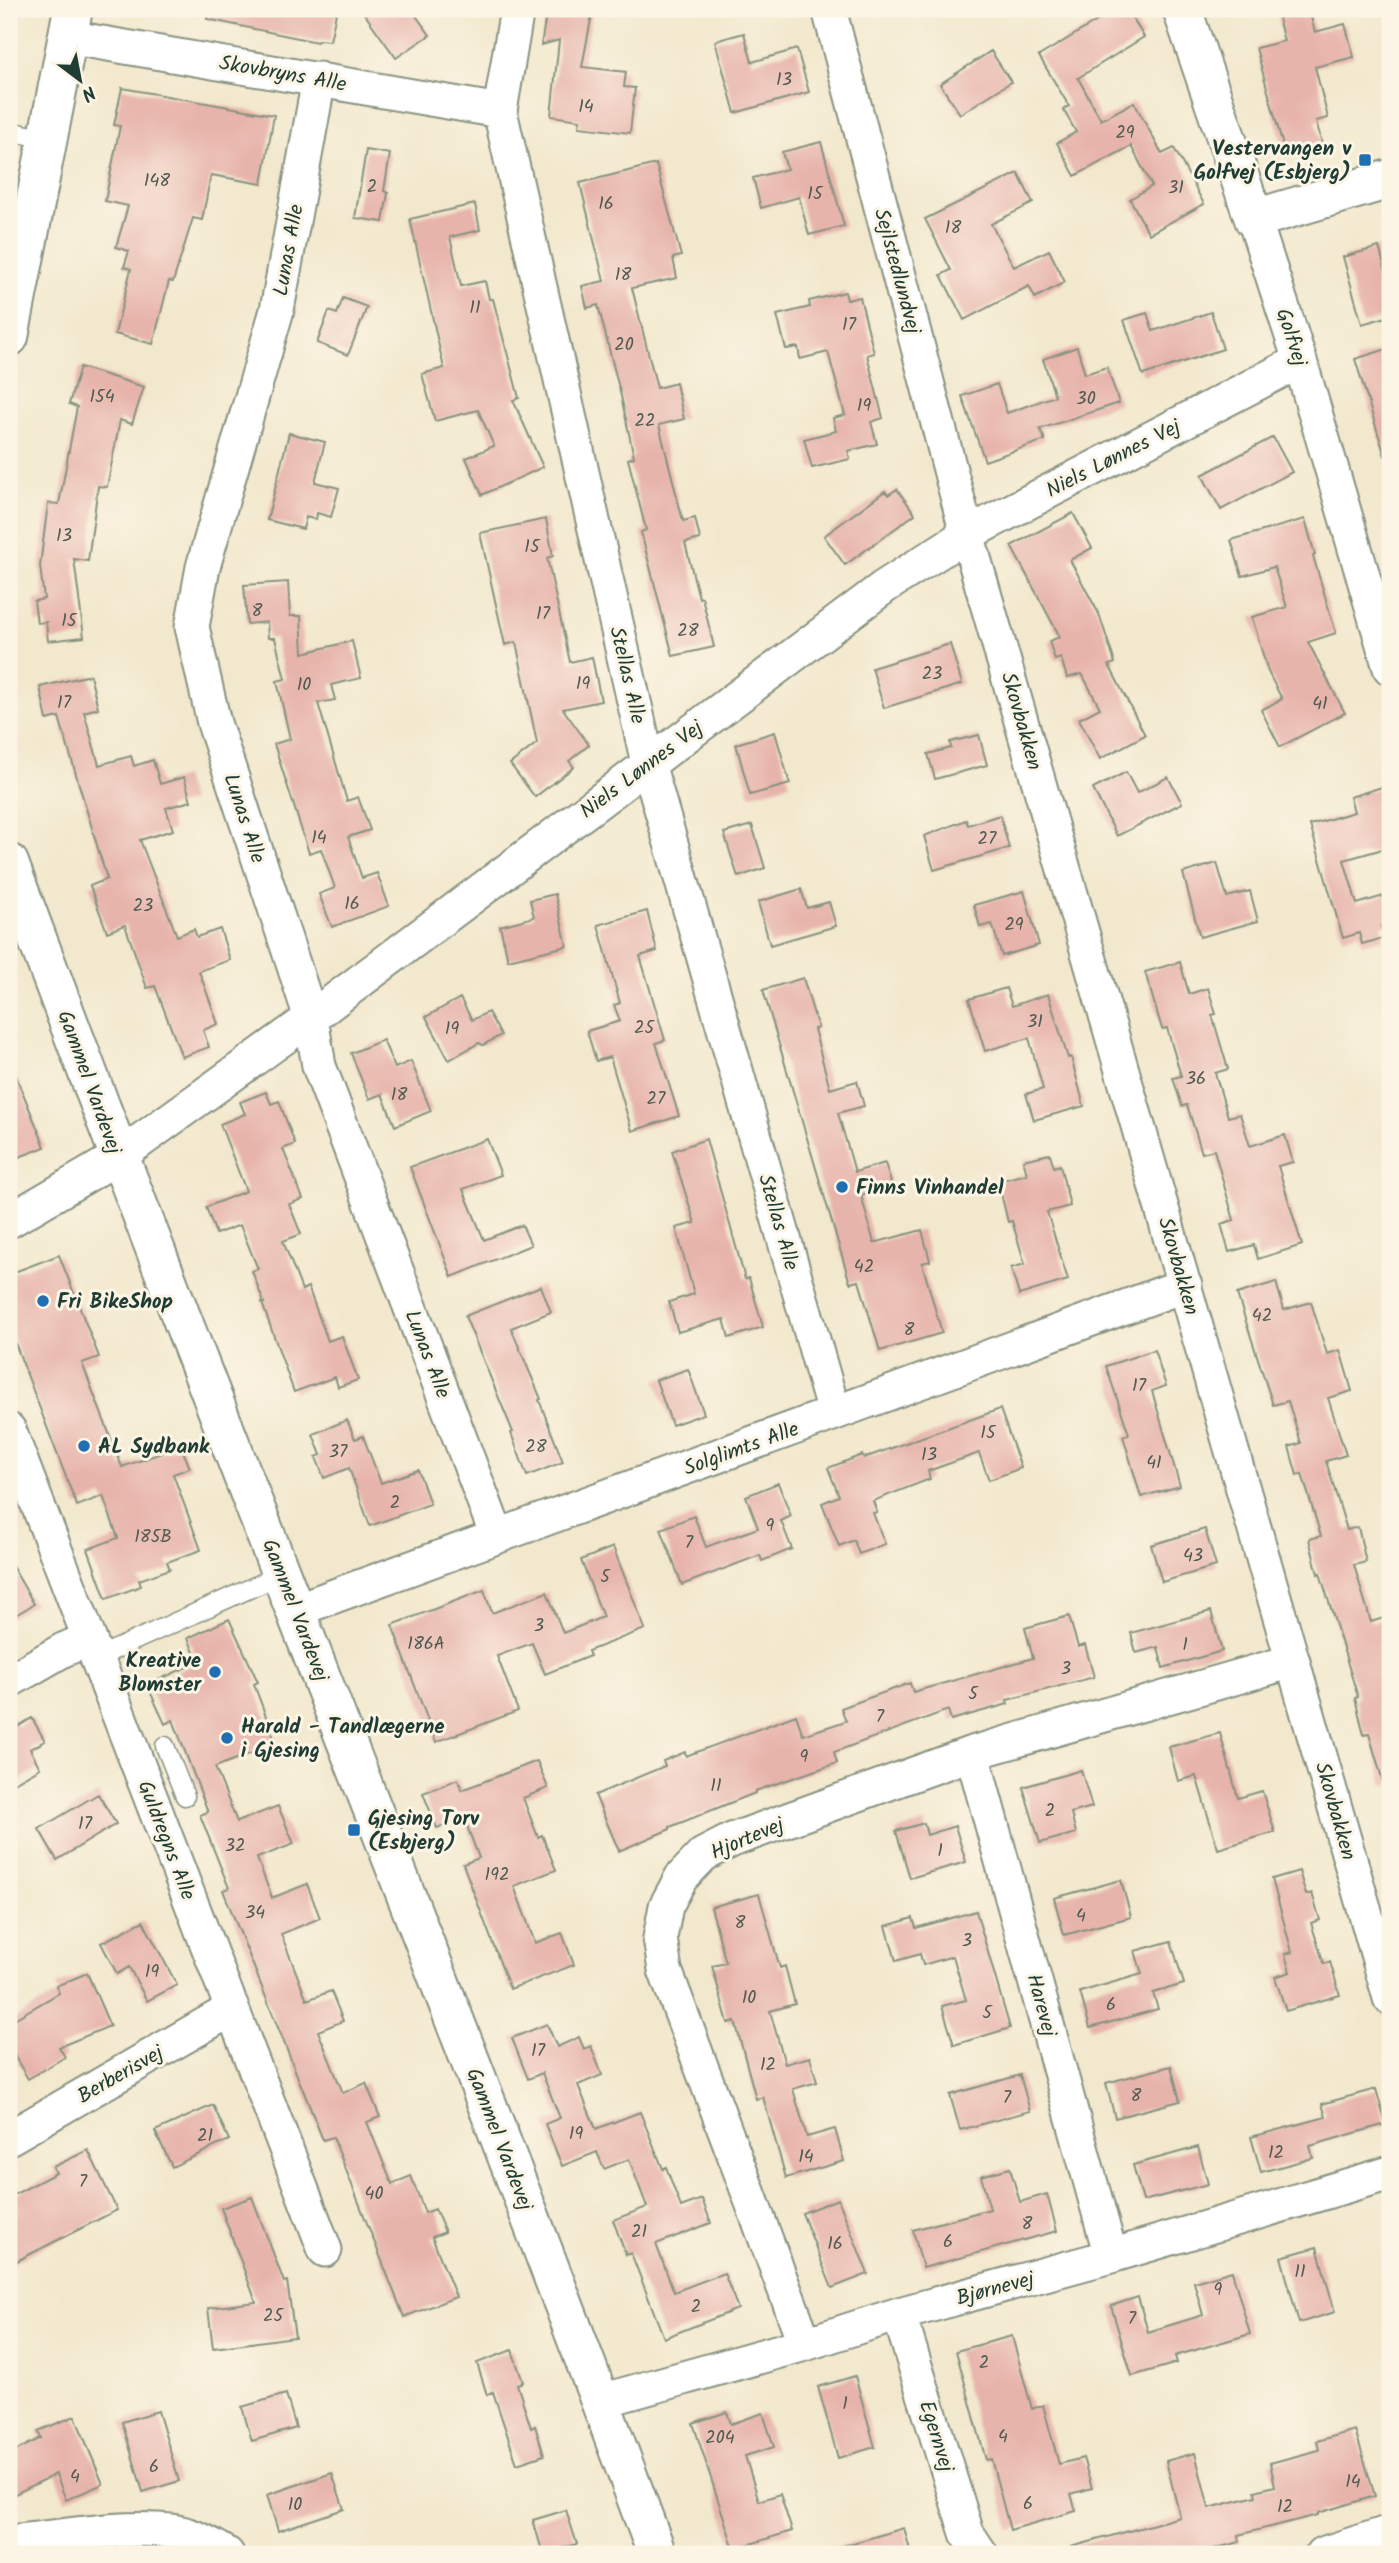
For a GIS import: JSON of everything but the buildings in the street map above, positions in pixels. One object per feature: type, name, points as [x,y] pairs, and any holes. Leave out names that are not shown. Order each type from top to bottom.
[{"type":"street","name":"Stellas Alle","points":[[517,9],[500,111],[648,763],[834,1413]]},
{"type":"street","name":"Sejlstedlundvej","points":[[829,9],[968,534]]},
{"type":"street","name":"Golfvej","points":[[1182,9],[1300,361],[1390,668]]},
{"type":"street","name":"Skovbryns Alle","points":[[70,23],[319,79],[500,111]]},
{"type":"street","points":[[9,337],[70,23]]},
{"type":"street","name":"Lunas Alle","points":[[319,79],[277,310],[203,567],[192,627],[214,723],[312,1017],[319,1066],[497,1536]]},
{"type":"street","points":[[1254,219],[1390,179]]},
{"type":"street","name":"Niels Lønnes Vej","points":[[9,1221],[118,1157],[312,1017],[884,587],[968,534],[1300,361]]},
{"type":"street","name":"Skovbakken","points":[[968,534],[1390,1998]]},
{"type":"street","name":"Gammel Vardevej","points":[[9,863],[118,1157],[296,1610],[657,2554]]},
{"type":"street","name":"Solglimts Alle","points":[[296,1610],[1185,1285]]},
{"type":"street","name":"Guldregns Alle","points":[[9,1430],[325,2250]]},
{"type":"street","points":[[9,1681],[63,1650],[93,1648]]},
{"type":"street","name":"Hjortevej","points":[[805,2344],[665,1970],[660,1938],[666,1906],[681,1878],[703,1855],[732,1840],[972,1753],[1293,1661]]},
{"type":"street","name":"Harevej","points":[[972,1753],[1111,2256]]},
{"type":"street","name":"Berberisvej","points":[[9,2138],[232,2009]]},
{"type":"street","name":"Bjørnevej","points":[[600,2402],[1390,2173]]},
{"type":"street","name":"Egernvej","points":[[899,2314],[967,2533],[981,2554]]},
{"type":"street","points":[[9,2542],[138,2529],[175,2531],[211,2543],[228,2554]]},
{"type":"street","points":[[1322,2554],[1390,2532]]},
{"type":"lane","points":[[9,131],[47,139]]},
{"type":"lane","points":[[93,1648],[282,1574]]},
{"type":"lane","points":[[165,1746],[185,1796]]},
{"type":"lane","points":[[145,1783],[175,1771]]},
{"type":"place","name":"Vestervangen v Golfvej (Esbjerg)","points":[[1365,160]]},
{"type":"place","name":"Finns Vinhandel","points":[[842,1187]]},
{"type":"place","name":"Fri BikeShop","points":[[43,1301]]},
{"type":"place","name":"AL Sydbank","points":[[84,1446]]},
{"type":"place","name":"Kreative Blomster","points":[[215,1672]]},
{"type":"place","name":"Harald - Tandlægerne i Gjesing","points":[[227,1738]]},
{"type":"place","name":"Gjesing Torv (Esbjerg)","points":[[354,1830]]}]
